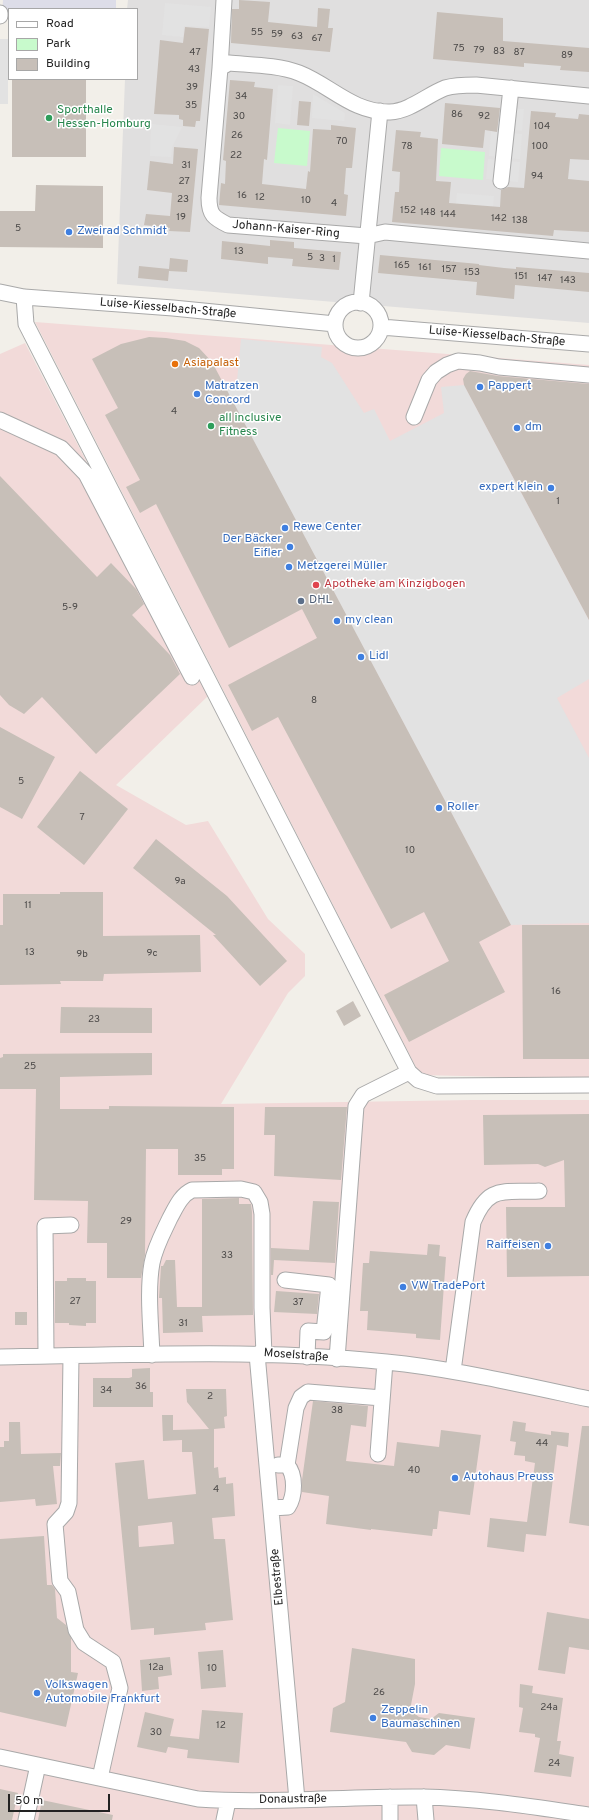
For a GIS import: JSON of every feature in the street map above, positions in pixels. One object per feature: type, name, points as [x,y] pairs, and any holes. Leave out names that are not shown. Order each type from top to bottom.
[{"type":"street","name":"Johann-Kaiser-Ring","points":[[224,0],[209,198],[209,208],[218,220],[228,225],[367,236],[385,232],[589,251]]},
{"type":"street","points":[[220,68],[229,63],[295,71],[312,78],[351,103],[366,109],[380,112],[402,110],[444,88],[454,86],[476,85],[589,96]]},
{"type":"street","points":[[501,181],[511,88]]},
{"type":"street","points":[[361,303],[380,112]]},
{"type":"street","name":"Luise-Kiesselbach-Straße","points":[[0,292],[24,297],[172,308],[335,324]]},
{"type":"street","points":[[24,297],[26,324],[409,1072],[418,1080],[437,1086],[589,1085]]},
{"type":"street","points":[[361,303],[369,305],[376,311],[380,318],[381,327],[376,341],[370,345],[356,348],[343,343],[339,337],[335,324],[337,317],[347,306],[361,303]]},
{"type":"street","name":"Luise-Kiesselbach-Straße","points":[[381,327],[589,344]]},
{"type":"street","points":[[414,417],[429,380],[441,368],[458,362],[589,375]]},
{"type":"street","points":[[0,420],[60,448],[86,474],[192,677]]},
{"type":"street","points":[[337,1359],[356,1106],[363,1095],[409,1072]]},
{"type":"street","name":"Elbestraße","points":[[152,1355],[150,1280],[152,1263],[158,1244],[175,1209],[185,1193],[192,1190],[241,1189],[254,1192],[260,1202],[262,1214],[261,1354],[267,1464],[297,1800]]},
{"type":"street","points":[[453,1371],[473,1222],[479,1209],[487,1198],[494,1193],[539,1191]]},
{"type":"street","points":[[46,1356],[45,1226],[71,1225]]},
{"type":"street","points":[[285,1280],[329,1285],[324,1332],[308,1331],[306,1357]]},
{"type":"street","name":"Moselstraße","points":[[0,1357],[261,1354],[385,1362],[453,1371],[589,1399]]},
{"type":"street","points":[[71,1356],[69,1503],[66,1512],[55,1524],[60,1581],[68,1592],[76,1630],[84,1642],[113,1662],[120,1688],[100,1778]]},
{"type":"street","points":[[378,1454],[385,1362]]},
{"type":"street","points":[[287,1465],[296,1408],[304,1394],[308,1392],[382,1398]]},
{"type":"street","points":[[267,1464],[287,1465],[292,1470],[293,1499],[288,1507],[272,1508]]},
{"type":"street","name":"Donaustraße","points":[[0,1757],[198,1799],[228,1801],[424,1797],[479,1800],[582,1816]]},
{"type":"street","points":[[26,1820],[38,1765]]},
{"type":"street","points":[[390,1797],[390,1820]]},
{"type":"street","points":[[424,1797],[426,1820]]},
{"type":"street","points":[[224,1820],[228,1801]]},
{"type":"shaded area","points":[[3,0],[116,0],[116,8],[8,8],[8,15],[2,15]]},
{"type":"shaded area","points":[[128,0],[589,0],[589,323],[117,284],[125,80],[138,80],[138,8],[127,8]]},
{"type":"shaded area","points":[[165,3],[211,7],[209,27],[184,26],[183,37],[162,35]]},
{"type":"shaded area","points":[[0,39],[8,39],[8,104],[0,104]]},
{"type":"shaded area","points":[[278,85],[293,86],[290,125],[275,123]]},
{"type":"shaded area","points":[[313,94],[345,113],[344,121],[312,118]]},
{"type":"shaded area","points":[[509,108],[524,109],[522,131],[507,129]]},
{"type":"shaded area","points":[[151,124],[182,127],[172,147],[171,157],[150,156]]},
{"type":"shaded area","points":[[491,131],[522,134],[520,159],[489,156]]},
{"type":"shaded area","points":[[488,159],[520,162],[518,182],[486,179]]},
{"type":"shaded area","points":[[457,193],[494,196],[493,207],[456,204]]},
{"type":"shaded area","points":[[35,322],[589,365],[589,1079],[420,1075]]},
{"type":"shaded area","points":[[241,339],[322,347],[321,357],[332,363],[364,413],[374,409],[390,441],[444,413],[441,387],[464,385],[589,620],[589,679],[557,698],[589,758],[589,923],[511,925],[226,390],[237,381]]},
{"type":"shaded area","points":[[25,343],[208,696],[116,785],[186,825],[208,821],[268,919],[305,954],[305,976],[288,993],[221,1104],[471,1100],[589,1100],[589,1820],[0,1820],[0,354]]},
{"type":"green space","points":[[278,128],[310,131],[307,166],[274,163]]},
{"type":"green space","points":[[441,148],[485,152],[483,180],[439,176]]},
{"type":"building","points":[[239,0],[270,2],[268,22],[317,27],[318,8],[330,9],[328,28],[333,28],[330,52],[231,43],[232,9],[239,9]]},
{"type":"building","points":[[437,12],[503,18],[503,41],[589,48],[589,72],[560,70],[561,66],[524,63],[524,67],[433,59]]},
{"type":"building","points":[[185,27],[209,29],[200,121],[196,121],[195,127],[183,126],[183,120],[179,119],[179,115],[154,114],[160,40],[183,43]]},
{"type":"building","name":"Sporthalle Hessen-Homburg","points":[[12,80],[86,80],[86,157],[12,157]]},
{"type":"building","points":[[230,80],[255,82],[254,87],[273,89],[267,160],[264,159],[262,184],[306,189],[308,171],[310,172],[313,129],[331,130],[331,125],[356,128],[352,168],[346,168],[344,194],[348,195],[346,216],[219,205],[221,183],[225,184],[226,161],[223,160]]},
{"type":"building","points":[[299,101],[311,102],[309,126],[297,125]]},
{"type":"building","points":[[445,103],[500,108],[497,132],[485,130],[483,148],[442,144]]},
{"type":"building","points":[[531,111],[556,113],[555,117],[578,119],[579,114],[589,115],[589,160],[570,159],[568,179],[589,181],[589,232],[554,230],[553,236],[392,222],[395,192],[399,192],[400,172],[392,171],[396,130],[421,132],[420,137],[438,139],[436,181],[451,182],[449,203],[500,207],[501,190],[508,187],[524,188]]},
{"type":"building","points":[[174,147],[198,149],[190,232],[169,231],[170,228],[144,225],[146,214],[170,216],[172,193],[147,190],[150,161],[173,164]]},
{"type":"building","points":[[36,185],[103,186],[103,248],[0,247],[0,211],[35,211]]},
{"type":"building","points":[[270,240],[294,242],[294,248],[341,252],[339,270],[292,266],[293,259],[268,257],[268,264],[221,259],[222,241],[270,246]]},
{"type":"building","points":[[380,255],[479,264],[504,268],[516,269],[516,267],[589,273],[589,292],[515,285],[514,299],[476,295],[477,282],[378,273]]},
{"type":"building","points":[[170,258],[188,260],[187,272],[169,271],[168,281],[138,278],[139,266],[169,269]]},
{"type":"building","points":[[149,337],[185,341],[199,348],[212,362],[511,925],[479,942],[505,992],[409,1042],[384,995],[449,961],[424,912],[391,929],[278,717],[252,731],[228,685],[317,638],[302,609],[229,648],[156,504],[140,513],[126,487],[140,480],[105,415],[118,408],[92,359],[121,344]]},
{"type":"building","points":[[470,371],[498,376],[589,384],[589,620],[464,385],[463,379]]},
{"type":"building","points":[[0,476],[97,577],[111,563],[136,589],[144,604],[132,615],[170,655],[180,674],[96,754],[42,697],[24,714],[9,705],[0,695]]},
{"type":"building","points":[[0,727],[55,757],[22,819],[0,807]]},
{"type":"building","points":[[80,771],[128,809],[84,865],[37,827]]},
{"type":"building","points":[[156,839],[227,896],[287,961],[260,986],[213,935],[216,935],[133,868]]},
{"type":"building","points":[[60,892],[103,892],[103,936],[200,935],[201,972],[104,974],[103,981],[60,981],[61,984],[0,985],[0,925],[3,925],[3,894],[60,894]]},
{"type":"building","points":[[522,925],[589,925],[589,1059],[523,1059]]},
{"type":"building","points":[[353,1001],[361,1016],[344,1026],[336,1011]]},
{"type":"building","points":[[61,1007],[152,1008],[152,1033],[60,1033]]},
{"type":"building","points":[[152,1053],[152,1075],[60,1077],[60,1109],[109,1109],[109,1106],[234,1107],[234,1169],[222,1169],[222,1175],[178,1175],[178,1149],[146,1149],[145,1255],[141,1278],[107,1278],[107,1243],[87,1243],[88,1201],[34,1200],[36,1089],[0,1089],[0,1058],[3,1057],[3,1054]]},
{"type":"building","points":[[265,1107],[347,1107],[341,1180],[274,1176],[275,1135],[264,1135]]},
{"type":"building","points":[[589,1114],[589,1276],[507,1277],[506,1207],[565,1207],[564,1160],[545,1167],[538,1164],[484,1165],[483,1115]]},
{"type":"building","points":[[239,1198],[239,1204],[251,1204],[252,1212],[253,1315],[202,1316],[203,1332],[163,1333],[162,1298],[159,1298],[161,1266],[163,1266],[166,1260],[175,1260],[177,1307],[202,1307],[202,1199]]},
{"type":"building","points":[[313,1201],[339,1202],[335,1263],[274,1260],[273,1275],[271,1275],[271,1248],[309,1250]]},
{"type":"building","name":"VW TradePort","points":[[428,1244],[440,1245],[439,1256],[446,1257],[440,1340],[416,1338],[416,1334],[367,1330],[368,1311],[360,1311],[363,1263],[369,1263],[370,1251],[427,1255]]},
{"type":"building","points":[[67,1278],[86,1278],[86,1281],[96,1281],[96,1323],[86,1323],[86,1326],[69,1325],[69,1323],[55,1323],[55,1281],[67,1281]]},
{"type":"building","points":[[276,1291],[319,1294],[317,1314],[274,1312]]},
{"type":"building","points":[[15,1312],[27,1312],[27,1325],[15,1325]]},
{"type":"building","points":[[150,1368],[150,1392],[153,1392],[153,1407],[93,1407],[93,1378],[129,1378],[132,1377],[132,1369]]},
{"type":"building","points":[[186,1389],[226,1389],[227,1416],[224,1417],[225,1428],[214,1429],[214,1468],[218,1467],[219,1478],[226,1477],[226,1484],[233,1483],[235,1516],[212,1518],[214,1539],[225,1539],[233,1620],[205,1623],[206,1630],[154,1635],[154,1628],[131,1630],[115,1463],[144,1460],[148,1499],[196,1494],[192,1452],[182,1452],[182,1440],[163,1441],[162,1415],[173,1415],[173,1430],[209,1429],[187,1402]],"holes":[[[172,1522],[174,1544],[139,1547],[138,1526]]]},
{"type":"building","points":[[313,1401],[368,1406],[366,1427],[351,1425],[346,1461],[394,1466],[397,1442],[439,1447],[441,1430],[481,1435],[470,1515],[439,1511],[437,1529],[433,1529],[432,1536],[326,1524],[329,1496],[302,1492],[302,1480]]},
{"type":"building","points":[[513,1421],[526,1423],[525,1431],[551,1435],[551,1431],[569,1433],[568,1447],[557,1445],[546,1536],[526,1534],[524,1552],[487,1547],[490,1518],[527,1522],[535,1463],[525,1461],[525,1456],[514,1455],[516,1442],[510,1441]]},
{"type":"building","points":[[9,1422],[20,1422],[21,1454],[61,1453],[60,1466],[53,1466],[57,1504],[36,1506],[35,1499],[0,1502],[0,1447],[4,1447],[4,1441],[9,1441]]},
{"type":"building","points":[[582,1426],[589,1426],[589,1526],[569,1523]]},
{"type":"building","points":[[44,1536],[47,1585],[52,1585],[55,1589],[57,1618],[66,1625],[71,1638],[71,1672],[78,1673],[66,1727],[0,1712],[0,1539]]},
{"type":"building","points":[[547,1612],[589,1619],[589,1650],[569,1647],[565,1674],[538,1670]]},
{"type":"building","points":[[352,1648],[415,1659],[415,1684],[410,1710],[419,1717],[431,1719],[439,1713],[475,1718],[470,1749],[446,1745],[434,1755],[412,1752],[406,1742],[330,1732],[333,1708],[345,1702]]},
{"type":"building","points":[[223,1650],[226,1687],[201,1689],[198,1652]]},
{"type":"building","points":[[170,1657],[172,1675],[158,1677],[159,1689],[142,1691],[140,1660]]},
{"type":"building","points":[[520,1684],[533,1686],[532,1693],[563,1698],[557,1741],[561,1741],[559,1754],[574,1757],[571,1777],[534,1772],[540,1738],[535,1737],[535,1734],[519,1732],[523,1708],[519,1707]]},
{"type":"building","points":[[202,1710],[243,1713],[239,1763],[187,1758],[188,1750],[168,1747],[166,1753],[137,1747],[145,1712],[174,1719],[170,1736],[199,1739]]},
{"type":"building","points":[[0,1789],[18,1793],[12,1820],[0,1820]]},
{"type":"building","points":[[42,1800],[113,1815],[112,1820],[38,1820]]},
{"type":"place","name":"Sporthalle Hessen-Homburg","points":[[49,118]]},
{"type":"place","name":"Zweirad Schmidt","points":[[69,232]]},
{"type":"place","name":"Asiapalast","points":[[175,364]]},
{"type":"place","name":"Pappert","points":[[480,387]]},
{"type":"place","name":"Matratzen Concord","points":[[197,394]]},
{"type":"place","name":"all inclusive Fitness","points":[[211,426]]},
{"type":"place","name":"dm","points":[[517,428]]},
{"type":"place","name":"expert klein","points":[[551,488]]},
{"type":"place","name":"Rewe Center","points":[[285,528]]},
{"type":"place","name":"Der Bäcker Eifler","points":[[290,547]]},
{"type":"place","name":"Metzgerei Müller","points":[[289,567]]},
{"type":"place","name":"Apotheke am Kinzigbogen","points":[[316,585]]},
{"type":"place","name":"DHL","points":[[301,601]]},
{"type":"place","name":"my clean","points":[[337,621]]},
{"type":"place","name":"Lidl","points":[[361,657]]},
{"type":"place","name":"Roller","points":[[439,808]]},
{"type":"place","name":"Raiffeisen","points":[[548,1246]]},
{"type":"place","name":"VW TradePort","points":[[403,1287]]},
{"type":"place","name":"Autohaus Preuss","points":[[455,1478]]},
{"type":"place","name":"Volkswagen Automobile Frankfurt","points":[[37,1693]]},
{"type":"place","name":"Zeppelin Baumaschinen","points":[[373,1718]]}]
